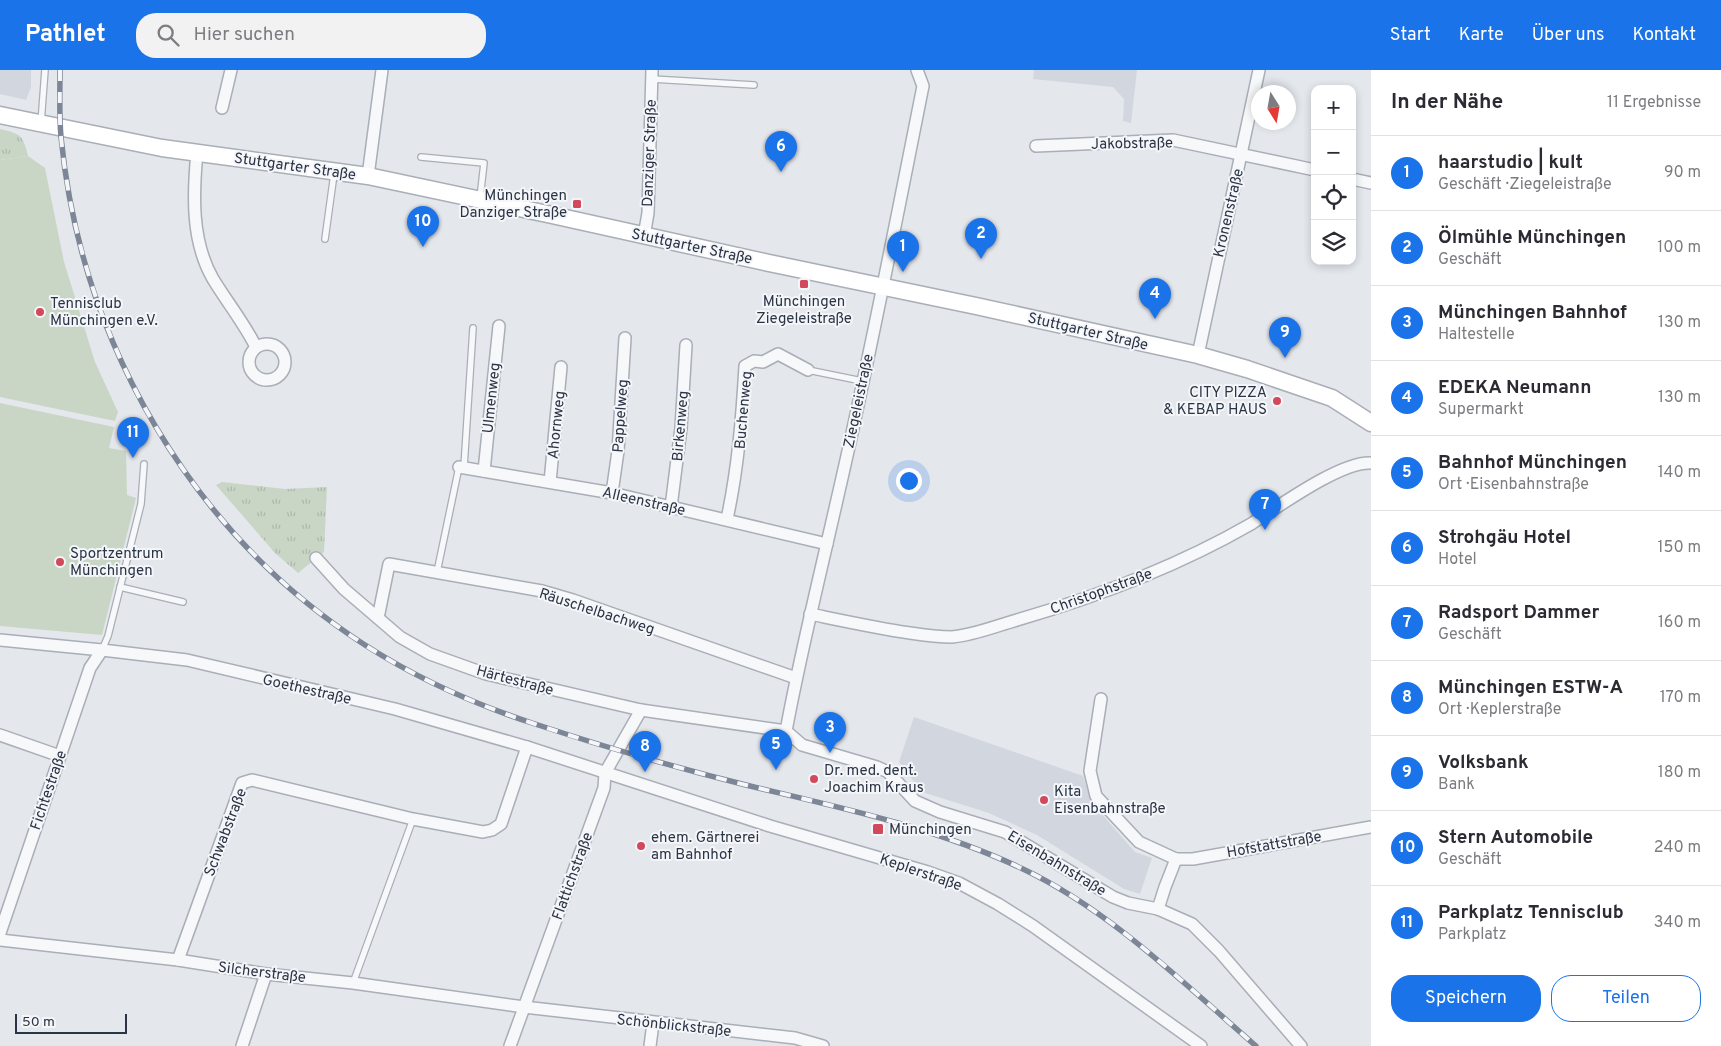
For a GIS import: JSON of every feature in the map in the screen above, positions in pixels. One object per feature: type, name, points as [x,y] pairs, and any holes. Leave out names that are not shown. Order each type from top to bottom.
[{"type":"street","points":[[222,108],[231,70]]},
{"type":"street","points":[[368,176],[382,70]]},
{"type":"street","name":"Ziegeleistraße","points":[[786,731],[810,614],[840,491],[862,381],[884,287],[923,86],[917,70]]},
{"type":"street","name":"Kronenstraße","points":[[1198,355],[1259,70]]},
{"type":"street","name":"Danziger Straße","points":[[644,236],[648,213],[652,75]]},
{"type":"street","name":"Stuttgarter Straße","points":[[0,115],[162,148],[368,176],[552,214],[644,236],[1198,355],[1247,368],[1332,398],[1371,423]]},
{"type":"street","name":"Jakobstraße","points":[[1036,146],[1173,140],[1311,169]]},
{"type":"street","points":[[197,152],[194,202],[198,236],[204,258],[212,277],[256,347]]},
{"type":"street","points":[[1356,180],[1371,183]]},
{"type":"street","name":"Ulmenweg","points":[[484,471],[498,326]]},
{"type":"street","name":"Pappelweg","points":[[612,493],[618,451],[625,338]]},
{"type":"street","name":"Birkenweg","points":[[671,507],[681,428],[686,345]]},
{"type":"street","name":"Buchenweg","points":[[727,520],[735,480],[741,430],[745,366],[754,361],[763,362],[778,354],[808,370]]},
{"type":"street","name":"Ahornweg","points":[[550,482],[561,368]]},
{"type":"street","name":"Christophstraße","points":[[810,614],[866,626],[922,634],[951,637],[969,634],[1106,592],[1172,563],[1249,525],[1329,476],[1359,463],[1371,463]]},
{"type":"street","name":"Alleenstraße","points":[[461,467],[612,493],[826,544]]},
{"type":"street","name":"Härtestraße","points":[[316,558],[344,589],[400,637],[430,654],[476,671],[641,710],[786,731]]},
{"type":"street","name":"Räuschelbachweg","points":[[378,618],[389,564],[542,591],[573,600],[796,678]]},
{"type":"street","name":"Goethestraße","points":[[0,640],[186,660],[395,709],[527,747],[606,773]]},
{"type":"street","name":"Fichtestraße","points":[[0,932],[90,668],[102,650]]},
{"type":"street","name":"Hofstattstraße","points":[[1101,699],[1090,771],[1096,796],[1139,842],[1176,859],[1193,859],[1371,827]]},
{"type":"street","name":"Flattichstraße","points":[[510,1046],[604,788],[606,773],[641,710]]},
{"type":"street","name":"Eisenbahnstraße","points":[[786,731],[802,745],[888,772],[915,801],[940,812],[1005,832],[1112,897],[1128,903],[1158,908],[1192,924],[1219,951],[1301,1046]]},
{"type":"street","points":[[0,735],[60,756]]},
{"type":"street","name":"Schwabstraße","points":[[178,960],[242,783],[252,780],[412,820],[483,832],[492,830],[501,824],[527,747]]},
{"type":"street","name":"Keplerstraße","points":[[606,773],[770,826],[837,844],[959,883],[1033,926],[1201,1046]]},
{"type":"street","points":[[1158,908],[1176,859]]},
{"type":"street","name":"Silcherstraße","points":[[0,940],[178,960],[266,974],[353,983],[524,1008]]},
{"type":"street","points":[[242,1046],[266,974]]},
{"type":"street","name":"Schönblickstraße","points":[[524,1008],[794,1038],[823,1046]]},
{"type":"street","points":[[650,1046],[653,1023]]},
{"type":"lane","points":[[40,124],[45,70]]},
{"type":"lane","points":[[652,75],[754,85]]},
{"type":"lane","points":[[421,157],[484,163],[480,200]]},
{"type":"lane","points":[[325,239],[335,171]]},
{"type":"lane","points":[[437,572],[461,467],[473,328]]},
{"type":"lane","name":"Buchenweg","points":[[808,370],[862,381]]},
{"type":"lane","points":[[102,650],[108,636],[141,504],[144,464]]},
{"type":"lane","points":[[120,587],[183,602]]},
{"type":"lane","points":[[353,983],[412,820]]},
{"type":"shaded area","points":[[0,70],[31,70],[31,87],[26,100],[0,94]]},
{"type":"shaded area","points":[[1034,70],[1137,70],[1131,123],[1123,121],[1124,99],[1113,87],[1033,79]]},
{"type":"shaded area","points":[[914,717],[1083,776],[1090,798],[1100,812],[1135,852],[1152,858],[1140,894],[1124,889],[1037,835],[989,813],[922,792],[899,762]]},
{"type":"green space","points":[[0,129],[20,136],[28,156],[0,160]]},
{"type":"green space","name":"Tennisclub Münchingen e.V.","points":[[28,156],[45,168],[64,262],[95,362],[118,412],[115,421],[0,397],[0,160]]},
{"type":"green space","name":"Sportzentrum Münchingen","points":[[0,403],[114,427],[109,448],[126,451],[127,495],[136,498],[102,635],[0,626]]},
{"type":"green space","points":[[222,482],[285,489],[327,487],[324,552],[298,573],[275,553],[216,485]]},
{"type":"railway","points":[[60,70],[61,137],[73,213],[92,287],[120,358],[155,426],[198,489],[247,547],[303,599],[365,645],[405,669],[447,690],[510,716],[613,749],[750,786],[889,820],[957,842],[1023,869],[1086,905],[1145,949],[1256,1046]]},
{"type":"place","name":"Strohgäu Hotel","points":[[781,172]]},
{"type":"place","name":"Münchingen Danziger Straße","points":[[577,204]]},
{"type":"place","name":"Stern Automobile","points":[[423,247]]},
{"type":"place","name":"Ölmühle Münchingen","points":[[981,259]]},
{"type":"place","name":"haarstudio | kult","points":[[903,272]]},
{"type":"place","name":"Münchingen Ziegeleistraße","points":[[804,284]]},
{"type":"place","name":"Tennisclub Münchingen e.V.","points":[[40,312]]},
{"type":"place","name":"EDEKA Neumann","points":[[1155,319]]},
{"type":"place","name":"Volksbank","points":[[1285,358]]},
{"type":"place","name":"CITY PIZZA & KEBAP HAUS","points":[[1277,401]]},
{"type":"place","name":"Parkplatz Tennisclub","points":[[133,458]]},
{"type":"place","name":"Radsport Dammer","points":[[1265,530]]},
{"type":"place","name":"Sportzentrum Münchingen","points":[[60,562]]},
{"type":"place","name":"Münchingen Bahnhof","points":[[830,753]]},
{"type":"place","name":"Bahnhof Münchingen","points":[[776,770]]},
{"type":"place","name":"Münchingen ESTW-A","points":[[645,772]]},
{"type":"place","name":"Dr. med. dent. Joachim Kraus","points":[[814,779]]},
{"type":"place","name":"Kita Eisenbahnstraße","points":[[1044,800]]},
{"type":"place","name":"Münchingen","points":[[878,829]]},
{"type":"place","name":"ehem. Gärtnerei am Bahnhof","points":[[641,846]]}]
